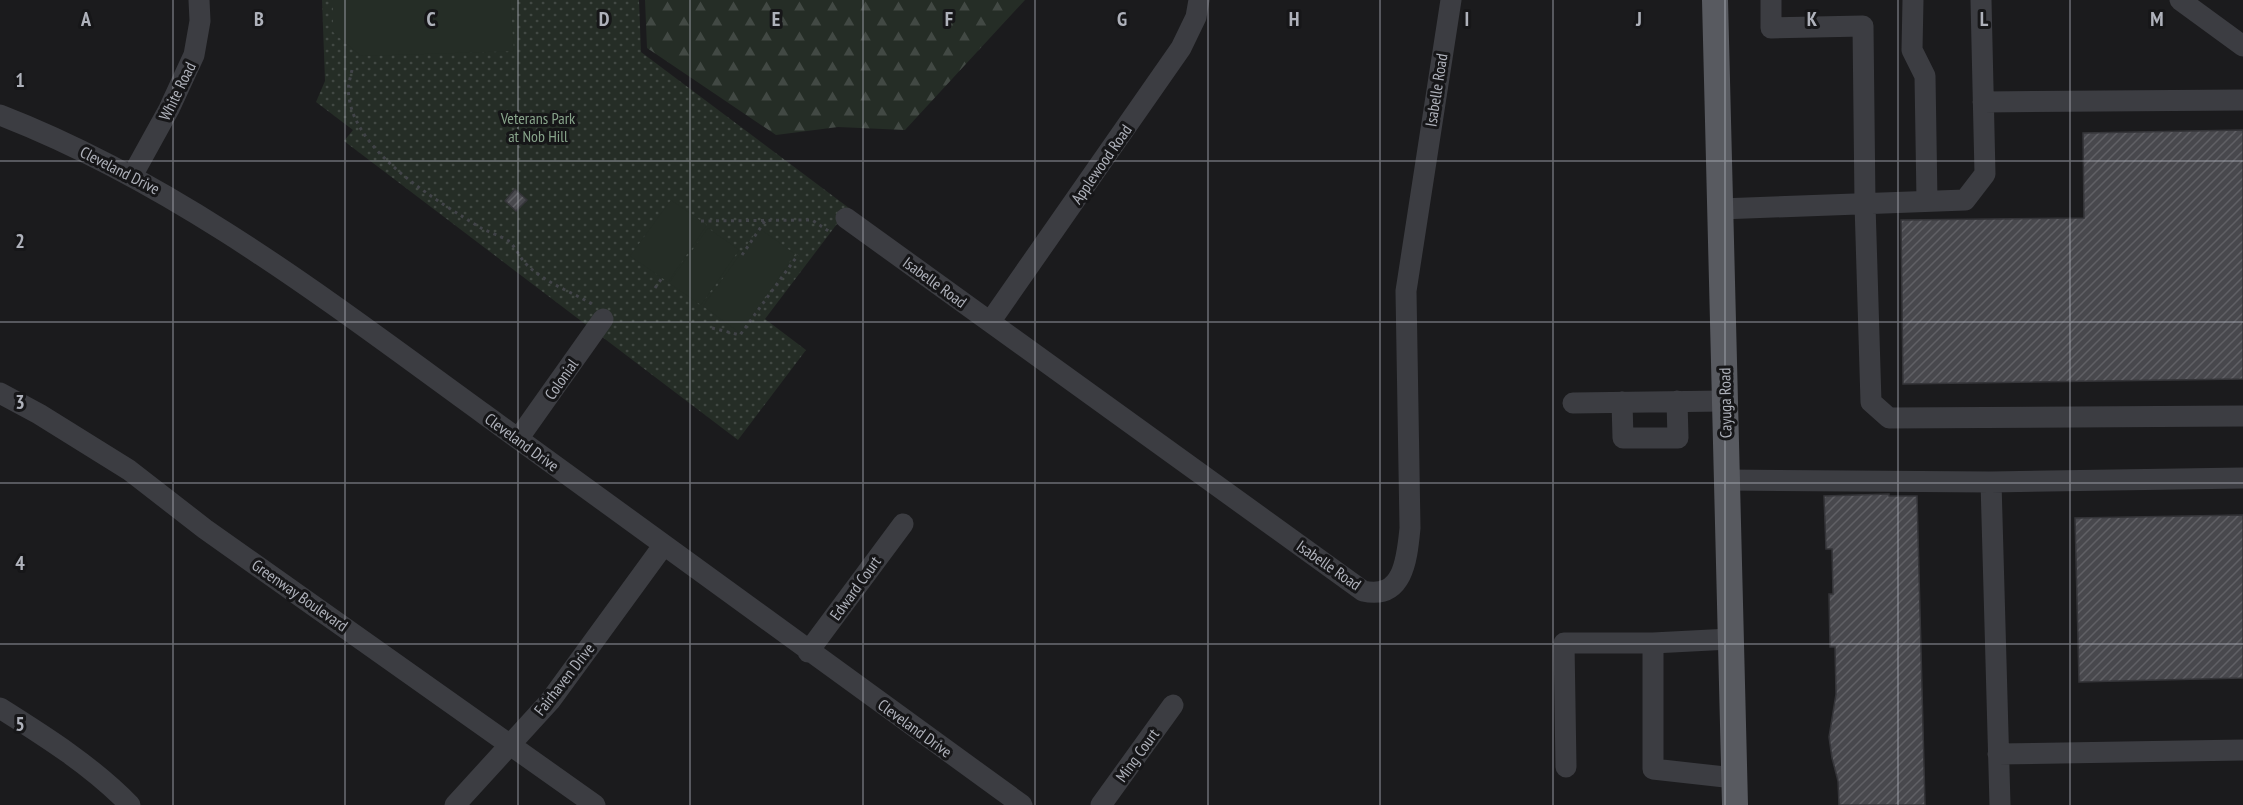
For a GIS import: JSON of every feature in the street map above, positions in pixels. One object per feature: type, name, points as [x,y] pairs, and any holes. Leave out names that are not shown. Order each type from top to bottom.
[{"type":"main road","name":"Cayuga Road","points":[[1715,0],[1735,805]]},
{"type":"street","name":"White Road","points":[[132,176],[169,109],[194,56],[200,21],[199,0]]},
{"type":"street","name":"Applewood Road","points":[[990,322],[1181,48],[1196,17],[1199,0]]},
{"type":"street","name":"Isabelle Road","points":[[846,218],[1363,591],[1373,593],[1384,591],[1394,585],[1400,575],[1407,551],[1410,528],[1406,291],[1451,0]]},
{"type":"street","points":[[1772,0],[1771,28],[1863,26],[1871,402],[1889,418],[2243,416]]},
{"type":"street","points":[[1913,0],[1912,50],[1924,76],[1926,201]]},
{"type":"street","points":[[1720,209],[1965,200],[1985,174],[1981,0]]},
{"type":"street","points":[[2180,0],[2243,46]]},
{"type":"street","points":[[1983,102],[2243,100]]},
{"type":"street","name":"Cleveland Drive","points":[[0,115],[95,156],[166,194],[251,249],[415,362],[808,652],[1022,805]]},
{"type":"street","name":"Colonial","points":[[518,438],[600,313]]},
{"type":"street","name":"Greenway Boulevard","points":[[0,393],[39,414],[129,470],[205,529],[595,805]]},
{"type":"street","points":[[1573,403],[1725,401]]},
{"type":"street","points":[[1622,402],[1623,438],[1678,438],[1677,402]]},
{"type":"street","points":[[1726,480],[1991,482],[2243,478]]},
{"type":"street","points":[[1991,482],[2000,805]]},
{"type":"street","name":"Edward Court","points":[[808,652],[903,524]]},
{"type":"street","name":"Fairhaven Drive","points":[[455,805],[550,701],[663,546]]},
{"type":"street","points":[[1566,767],[1564,643],[1653,643],[1730,639]]},
{"type":"street","points":[[1653,643],[1653,769],[1734,778]]},
{"type":"street","name":"Ming Court","points":[[1101,805],[1173,705]]},
{"type":"street","points":[[0,708],[72,756],[118,792],[130,805]]},
{"type":"street","points":[[1998,754],[2243,750]]},
{"type":"path","points":[[352,70],[349,98],[368,139],[386,160],[406,178],[482,229],[510,242],[525,263],[538,274],[600,313]]},
{"type":"path","points":[[701,221],[812,220],[830,232]]},
{"type":"path","points":[[742,255],[765,221]]},
{"type":"path","points":[[712,328],[740,335],[798,255]]},
{"type":"path","points":[[655,288],[662,278]]},
{"type":"green space","name":"Veterans Park at Nob Hill","points":[[322,0],[639,0],[641,52],[849,208],[765,319],[806,350],[738,440],[344,141],[353,130],[316,102],[325,81]]},
{"type":"green space","points":[[333,0],[510,0],[514,51],[361,56],[333,32]]},
{"type":"green space","points":[[645,0],[1025,0],[905,130],[838,127],[776,135],[647,48]]},
{"type":"green space","points":[[671,200],[707,225],[668,282],[630,256]]},
{"type":"green space","points":[[708,228],[739,250],[701,305],[669,283]]},
{"type":"green space","points":[[759,228],[795,254],[740,333],[703,306]]},
{"type":"building","points":[[2243,130],[2243,379],[1903,384],[1901,220],[2084,218],[2083,133]]},
{"type":"building","points":[[515,189],[527,200],[516,211],[505,201]]},
{"type":"building","points":[[1889,494],[1889,496],[1917,496],[1925,805],[1839,805],[1838,781],[1829,737],[1836,694],[1835,647],[1830,647],[1829,594],[1833,594],[1832,549],[1826,549],[1824,496]]},
{"type":"building","points":[[2243,515],[2243,678],[2079,682],[2075,518]]}]
